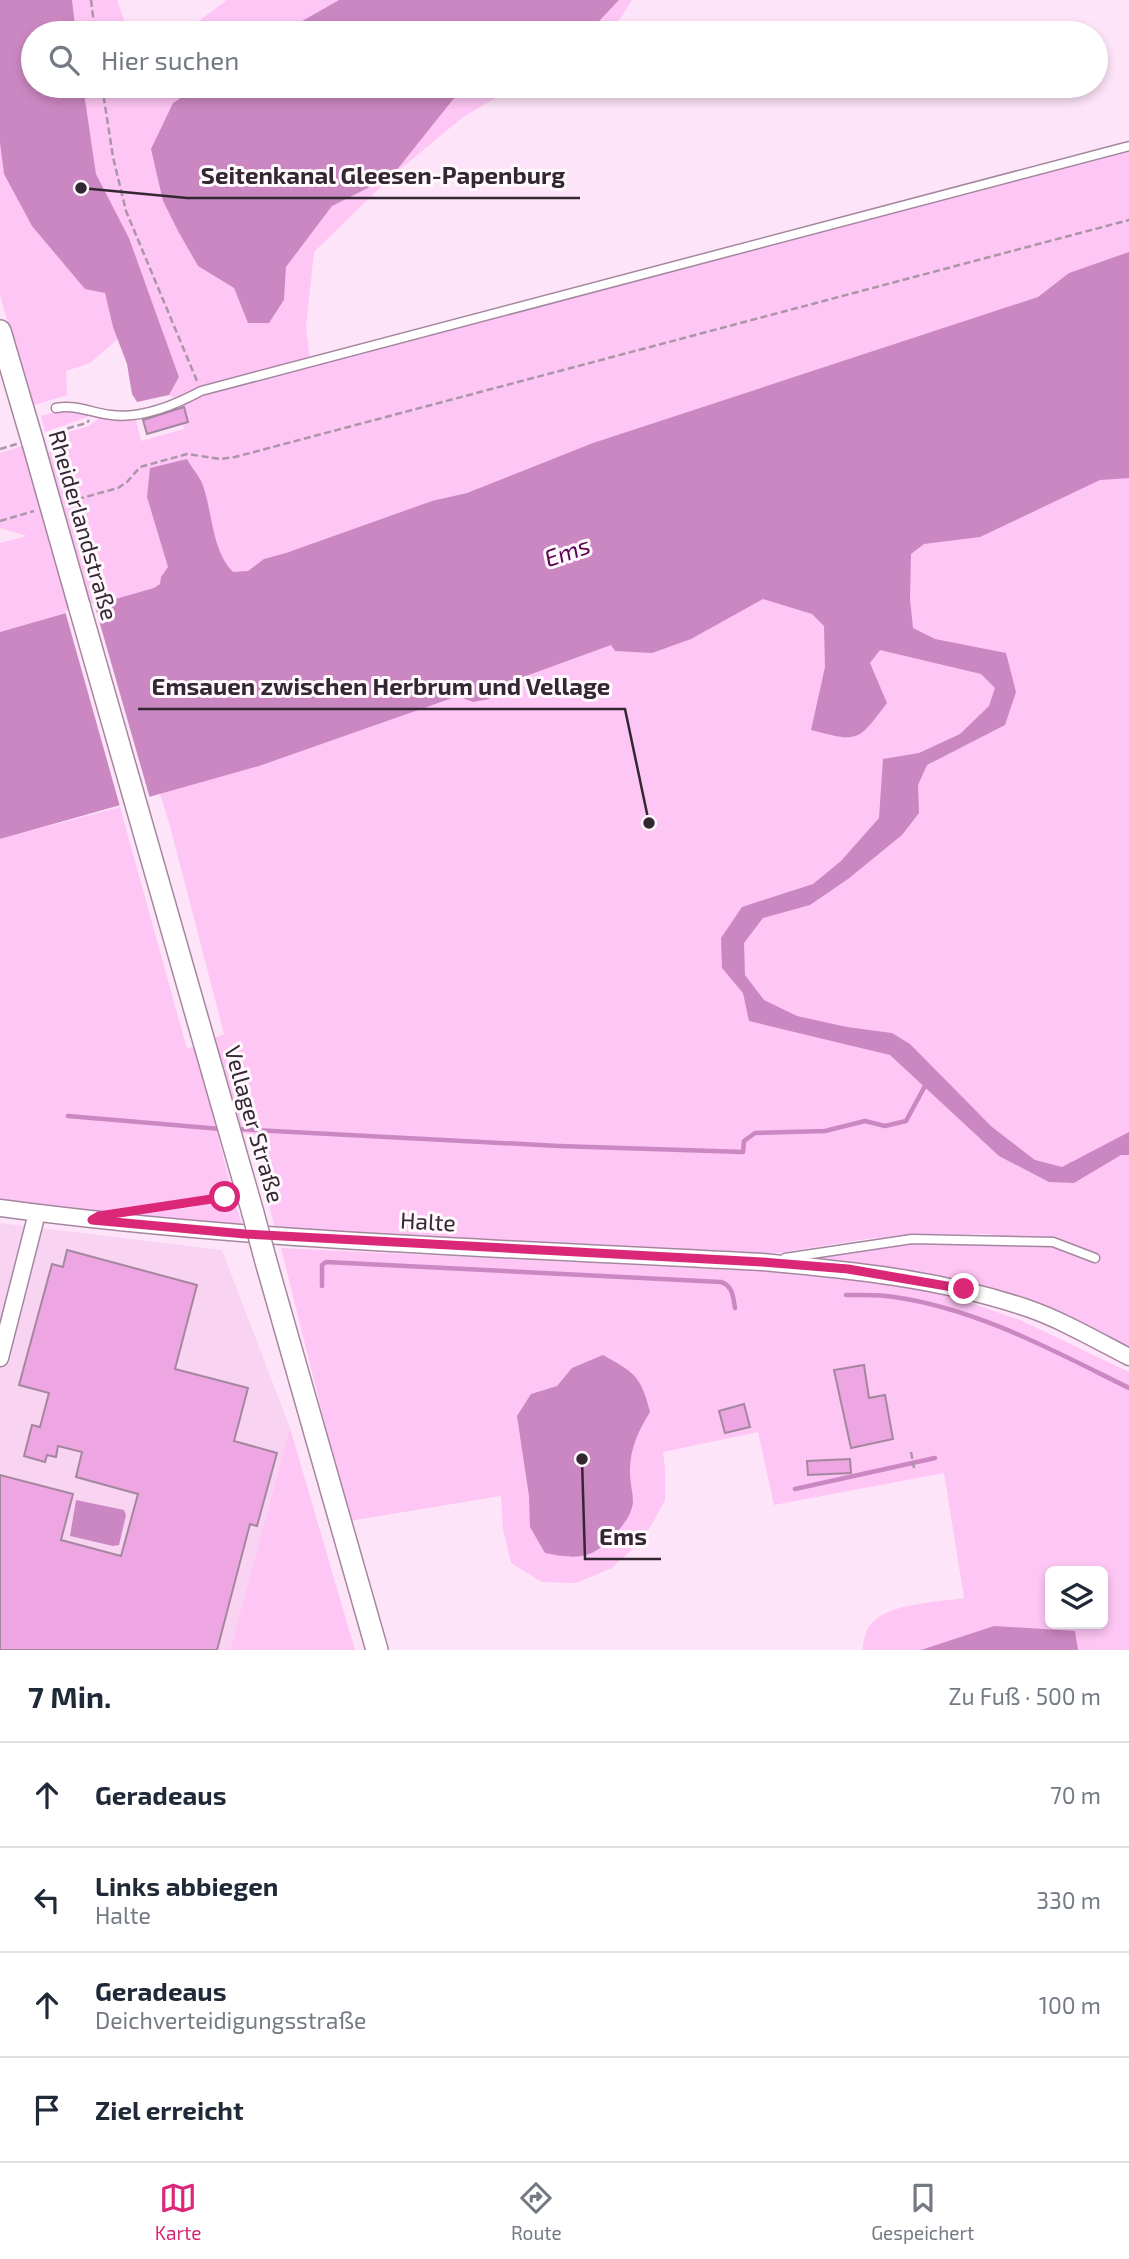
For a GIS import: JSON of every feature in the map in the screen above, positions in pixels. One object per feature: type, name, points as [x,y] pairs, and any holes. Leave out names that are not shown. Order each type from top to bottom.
[{"type":"main road","name":"Rheiderlandstraße","points":[[0,331],[28,441],[117,734]]},
{"type":"main road","name":"Vellager Straße","points":[[117,734],[239,1186],[253,1213],[377,1650]]},
{"type":"street","name":"Halte","points":[[0,1208],[92,1220],[245,1234],[848,1269],[964,1289],[1030,1309],[1129,1357]]},
{"type":"street","points":[[0,1358],[37,1213]]},
{"type":"lane","points":[[56,408],[69,406],[113,416],[131,415],[180,402],[201,391],[1129,146]]},
{"type":"lane","points":[[762,1262],[912,1240],[1053,1242],[1095,1258]]},
{"type":"path","points":[[91,0],[94,21]]},
{"type":"path","points":[[104,98],[113,158],[126,211],[201,391]]},
{"type":"path","points":[[66,503],[118,488],[140,467],[187,454],[221,460],[235,457],[1129,220]]},
{"type":"path","points":[[0,449],[87,423],[95,411]]},
{"type":"path","points":[[0,521],[40,510]]},
{"type":"path","points":[[149,1209],[239,1186]]},
{"type":"path","points":[[911,1452],[914,1468]]},
{"type":"shaded area","points":[[72,0],[117,0],[124,21],[75,21]]},
{"type":"shaded area","points":[[227,0],[339,0],[302,21],[199,21]]},
{"type":"shaded area","points":[[619,0],[632,0],[618,21],[599,21]]},
{"type":"shaded area","points":[[85,98],[181,98],[173,103],[163,201],[198,266],[234,288],[248,322],[269,323],[284,300],[286,267],[332,206],[392,176],[314,252],[306,327],[310,361],[1129,146],[1129,1354],[1038,1310],[776,1260],[928,1241],[1004,1240],[990,1234],[928,1234],[866,1239],[740,1259],[276,1232],[250,1134],[217,1132],[232,1192],[228,1194],[86,1216],[0,1206],[0,839],[120,807],[187,1049],[224,1034],[170,826],[101,604],[0,632],[0,543],[27,536],[0,528],[0,453],[22,446],[26,458],[55,450],[51,437],[89,426],[99,418],[112,421],[136,420],[141,441],[184,429],[180,402],[169,395],[179,377],[129,238],[96,174]]},
{"type":"shaded area","points":[[454,98],[495,98],[463,117],[392,176]]},
{"type":"shaded area","points":[[0,143],[4,174],[105,293],[113,327],[119,338],[90,363],[66,371],[67,395],[31,406],[0,295]]},
{"type":"shaded area","points":[[69,408],[87,414],[88,417],[45,432],[41,416]]},
{"type":"shaded area","points":[[230,1199],[235,1203],[244,1230],[105,1218],[188,1208]]},
{"type":"shaded area","points":[[0,1223],[222,1250],[290,1428],[230,1650],[0,1650]]},
{"type":"shaded area","points":[[281,1248],[735,1270],[788,1269],[932,1290],[1020,1320],[1129,1372],[1129,1650],[863,1650],[869,1627],[879,1617],[914,1605],[964,1598],[944,1473],[774,1505],[758,1432],[663,1452],[665,1500],[644,1538],[612,1568],[576,1583],[542,1582],[511,1563],[503,1529],[501,1496],[349,1521]]},
{"type":"shaded area","points":[[290,1428],[355,1650],[230,1650]]},
{"type":"water","points":[[0,0],[72,0],[75,21],[21,21],[21,98],[85,98],[96,174],[129,238],[179,377],[169,395],[137,402],[132,394],[127,364],[113,327],[105,293],[85,289],[32,226],[4,174],[0,143]]},
{"type":"water","points":[[339,0],[619,0],[599,21],[302,21]]},
{"type":"water","points":[[181,98],[454,98],[392,176],[332,206],[286,267],[284,300],[269,323],[248,323],[234,288],[198,266],[163,201],[151,149],[173,103]]},
{"type":"water","points":[[1129,252],[1129,478],[1100,480],[980,537],[924,544],[911,554],[910,599],[913,628],[935,639],[1006,653],[1016,692],[1005,725],[927,765],[918,785],[919,813],[902,835],[848,879],[810,905],[763,918],[744,943],[745,975],[764,1000],[797,1016],[892,1033],[910,1044],[992,1127],[1035,1160],[1062,1167],[1129,1132],[1129,1155],[1121,1155],[1074,1183],[1049,1182],[999,1156],[890,1055],[749,1021],[743,993],[722,968],[721,938],[742,907],[813,884],[841,861],[879,818],[883,759],[919,753],[960,734],[989,706],[995,688],[981,674],[880,650],[870,663],[887,703],[869,726],[855,736],[848,737],[811,730],[825,667],[824,626],[812,614],[763,599],[691,639],[652,653],[615,651],[611,645],[496,687],[489,699],[473,702],[458,696],[259,766],[0,839],[0,632],[154,588],[160,584],[168,567],[147,497],[150,468],[187,459],[206,494],[220,552],[233,572],[248,571],[264,559],[432,501],[467,493],[593,443],[1038,297],[1069,273]]},
{"type":"water","points":[[603,1355],[630,1371],[640,1383],[650,1412],[638,1434],[631,1457],[631,1510],[618,1531],[593,1552],[577,1556],[545,1553],[530,1527],[529,1496],[517,1416],[531,1394],[557,1386],[572,1368]]},
{"type":"water","points":[[76,1500],[124,1510],[126,1515],[119,1545],[70,1536]]},
{"type":"water","points":[[994,1626],[1075,1631],[1078,1650],[921,1650]]},
{"type":"pier","points":[[94,603],[151,802],[121,810],[65,611]]},
{"type":"building","points":[[184,407],[188,422],[147,434],[143,420]]},
{"type":"building","points":[[67,1250],[197,1285],[175,1369],[248,1388],[234,1441],[277,1453],[257,1526],[250,1524],[217,1650],[0,1650],[0,1475],[73,1494],[61,1540],[121,1556],[138,1494],[76,1477],[82,1452],[58,1446],[56,1457],[47,1455],[45,1462],[24,1456],[32,1425],[40,1427],[49,1393],[19,1385],[52,1264],[63,1267]]},
{"type":"building","points":[[864,1365],[869,1398],[885,1395],[893,1439],[851,1448],[834,1370]]},
{"type":"building","points":[[744,1404],[750,1427],[725,1433],[719,1411]]},
{"type":"building","points":[[850,1459],[851,1473],[808,1475],[807,1461]]},
{"type":"waterway","points":[[237,1129],[559,1146],[743,1152],[744,1141],[755,1133],[825,1131],[865,1121],[885,1126],[906,1121],[925,1086]]},
{"type":"waterway","points":[[68,1116],[221,1129]]},
{"type":"waterway","points":[[322,1286],[322,1265],[326,1262],[721,1282],[730,1289],[735,1308]]},
{"type":"waterway","points":[[846,1295],[888,1296],[956,1311],[1015,1333],[1129,1388]]},
{"type":"waterway","points":[[795,1489],[935,1458]]},
{"type":"place","name":"Seitenkanal Gleesen-Papenburg","points":[[81,188]]},
{"type":"place","name":"Emsauen zwischen Herbrum und Vellage","points":[[649,823]]},
{"type":"place","name":"Ems","points":[[582,1459]]},
{"type":"route","points":[[225,1197],[99,1216],[92,1220],[245,1234],[762,1262],[848,1269],[964,1289]]}]
